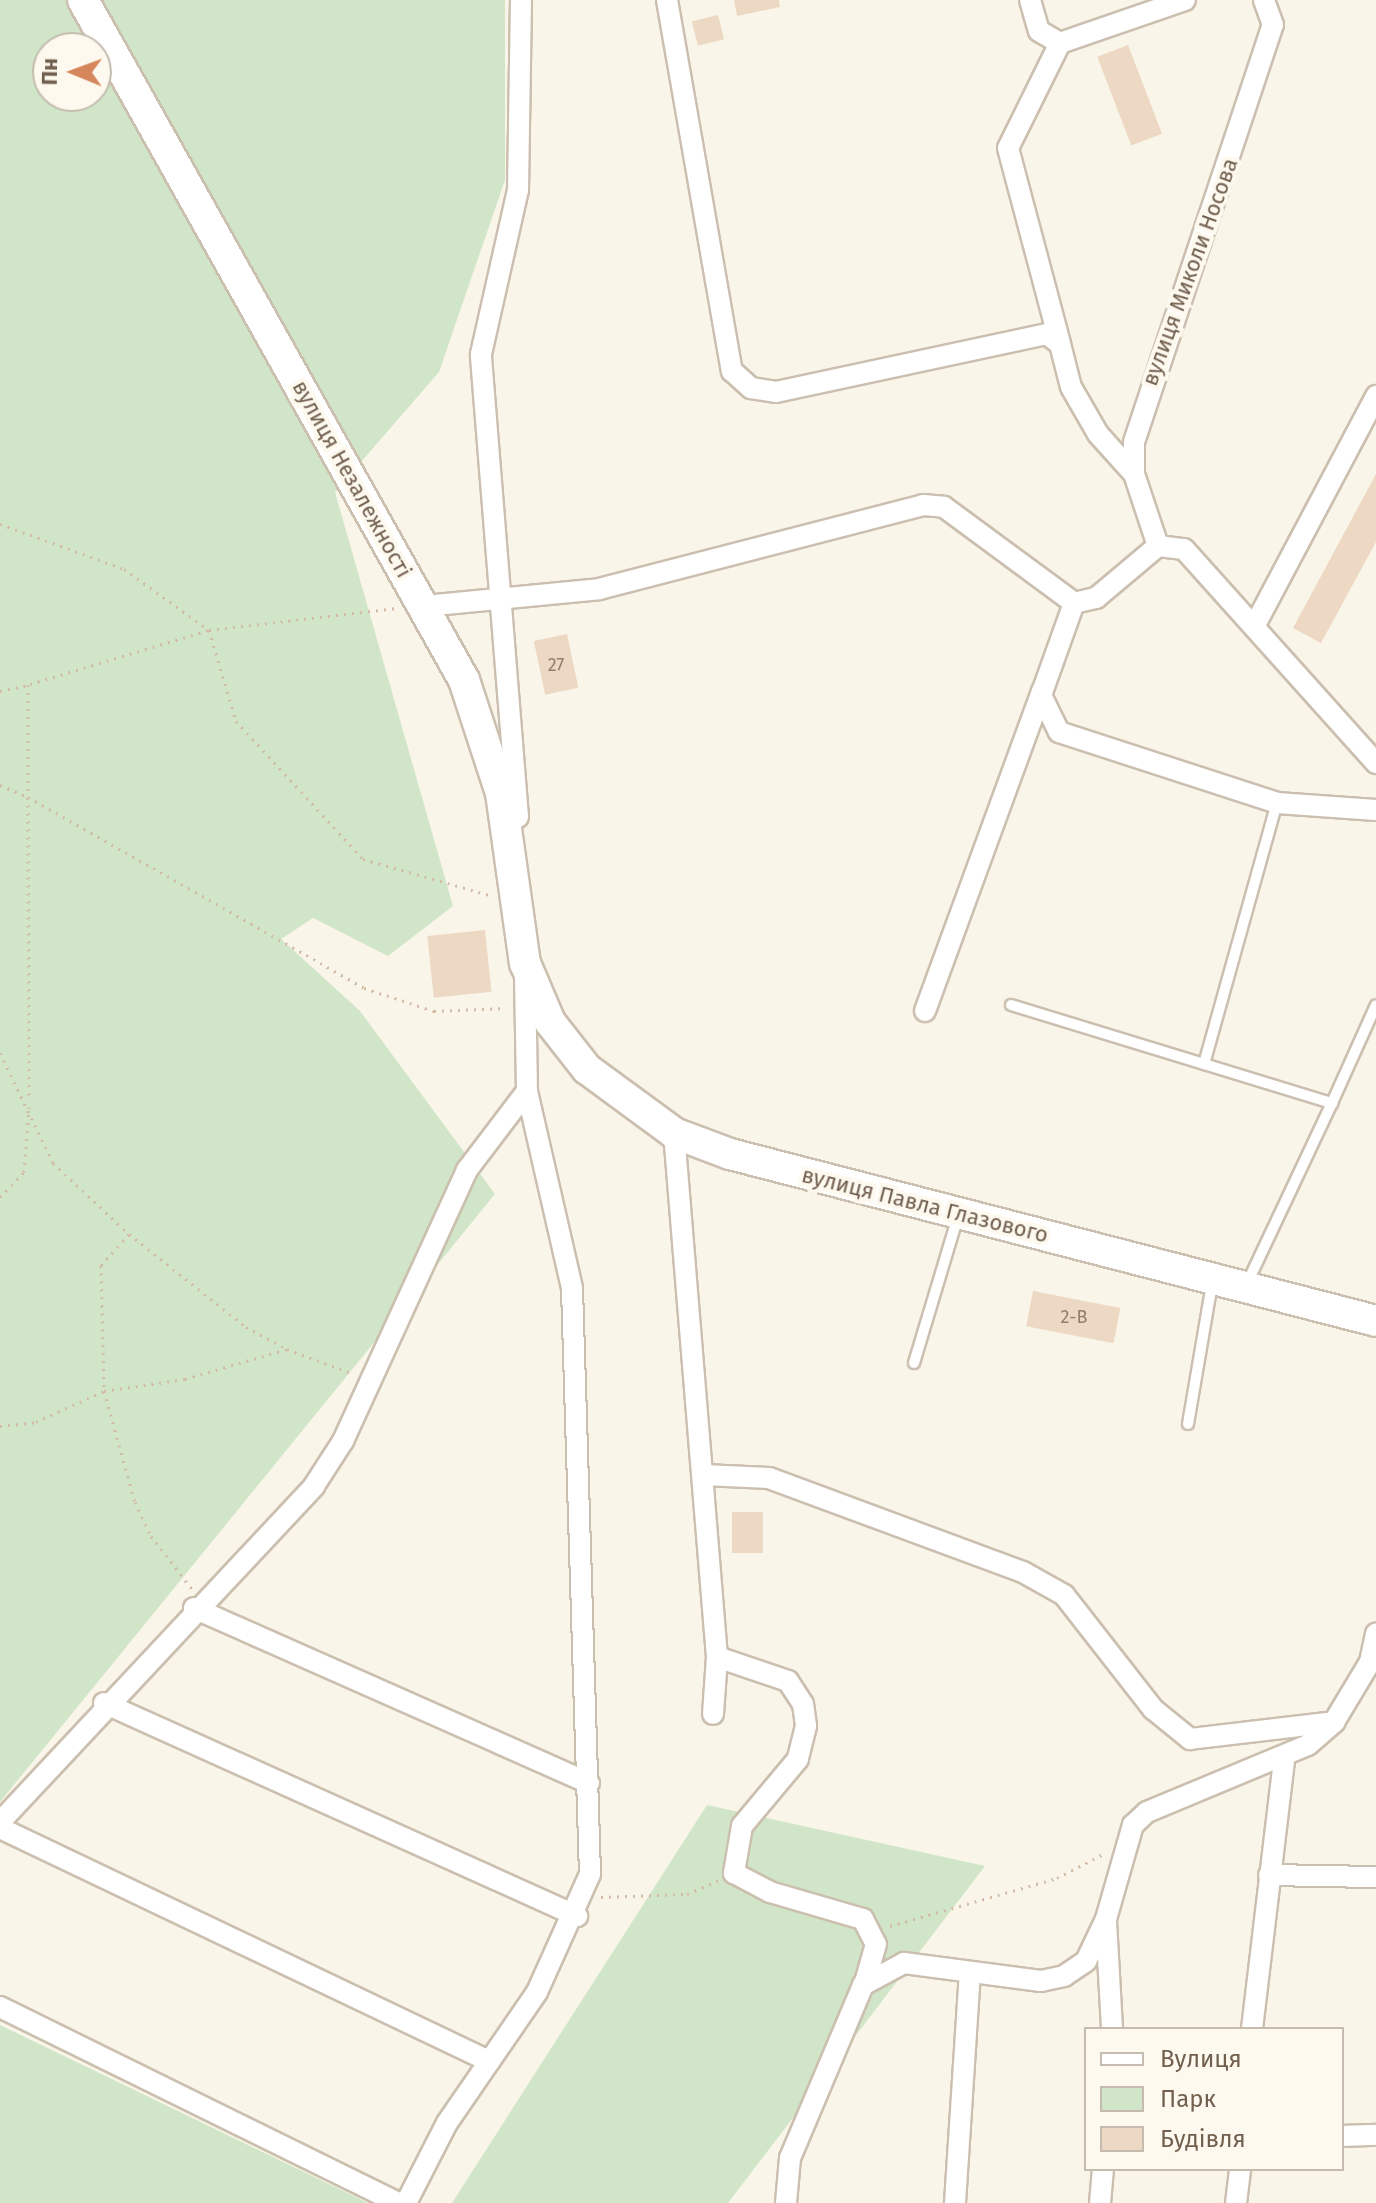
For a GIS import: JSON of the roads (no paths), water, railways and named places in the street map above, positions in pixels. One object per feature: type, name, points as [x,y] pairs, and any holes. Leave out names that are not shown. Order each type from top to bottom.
[{"type":"main road","name":"вулиця Незалежності","points":[[83,0],[424,606],[484,728],[517,904],[528,986]]},
{"type":"main road","name":"вулиця Павла Глазового","points":[[528,986],[587,1069],[674,1133],[958,1215],[1213,1277],[1376,1321]]},
{"type":"street","points":[[520,832],[481,354],[518,190],[521,0]]},
{"type":"street","points":[[667,0],[732,371],[751,388],[776,392],[1024,336],[1047,334],[1060,344]]},
{"type":"street","points":[[1030,0],[1039,31],[1060,43]]},
{"type":"street","points":[[1134,474],[1071,387],[1008,148],[1060,43],[1185,0]]},
{"type":"street","points":[[1264,0],[1273,25]]},
{"type":"street","name":"вулиця Миколи Носова","points":[[1158,546],[1134,474],[1142,405],[1202,251],[1283,0]]},
{"type":"street","points":[[1256,623],[1376,396]]},
{"type":"street","points":[[424,606],[501,602],[725,561],[923,505],[961,516],[1074,603]]},
{"type":"street","points":[[1074,603],[1096,598],[1158,546],[1200,559],[1376,763]]},
{"type":"street","points":[[925,1011],[1074,603]]},
{"type":"street","points":[[1042,691],[1059,732],[1277,803],[1376,810]]},
{"type":"street","points":[[406,2203],[489,2061],[537,1992],[579,1908],[591,1848],[572,1288],[527,1091],[528,986]]},
{"type":"street","points":[[0,1822],[104,1703],[314,1486],[372,1380],[467,1170],[527,1091]]},
{"type":"street","points":[[674,1133],[704,1475],[704,1570],[717,1657],[713,1714]]},
{"type":"street","points":[[704,1475],[769,1478],[1023,1572],[1064,1595],[1153,1709],[1190,1739],[1334,1722]]},
{"type":"street","points":[[198,1604],[589,1783]]},
{"type":"street","points":[[863,1985],[904,1963],[970,1973],[1064,1976],[1086,1961],[1106,1919],[1123,1840],[1147,1812],[1284,1760],[1334,1722],[1370,1662],[1376,1634]]},
{"type":"street","points":[[717,1657],[788,1681],[803,1704],[806,1726],[798,1759],[742,1826],[734,1873],[770,1892],[849,1910],[875,1930],[863,1985],[790,2158],[786,2203]]},
{"type":"street","points":[[104,1703],[579,1908]]},
{"type":"street","points":[[1252,2027],[1284,1760]]},
{"type":"street","points":[[0,1828],[489,2061]]},
{"type":"street","points":[[1269,1875],[1376,1877]]},
{"type":"street","points":[[1106,1919],[1112,2027]]},
{"type":"street","points":[[955,2203],[970,1973]]},
{"type":"street","points":[[0,2007],[399,2203]]},
{"type":"street","points":[[1344,2136],[1376,2135]]},
{"type":"street","points":[[1100,2203],[1103,2171]]},
{"type":"street","points":[[1236,2203],[1240,2171]]},
{"type":"lane","points":[[1204,1064],[1277,803]]},
{"type":"lane","points":[[1011,1005],[1332,1103]]},
{"type":"lane","points":[[1246,1286],[1376,1005]]},
{"type":"lane","points":[[914,1363],[958,1215]]},
{"type":"lane","points":[[1188,1424],[1213,1277]]}]
